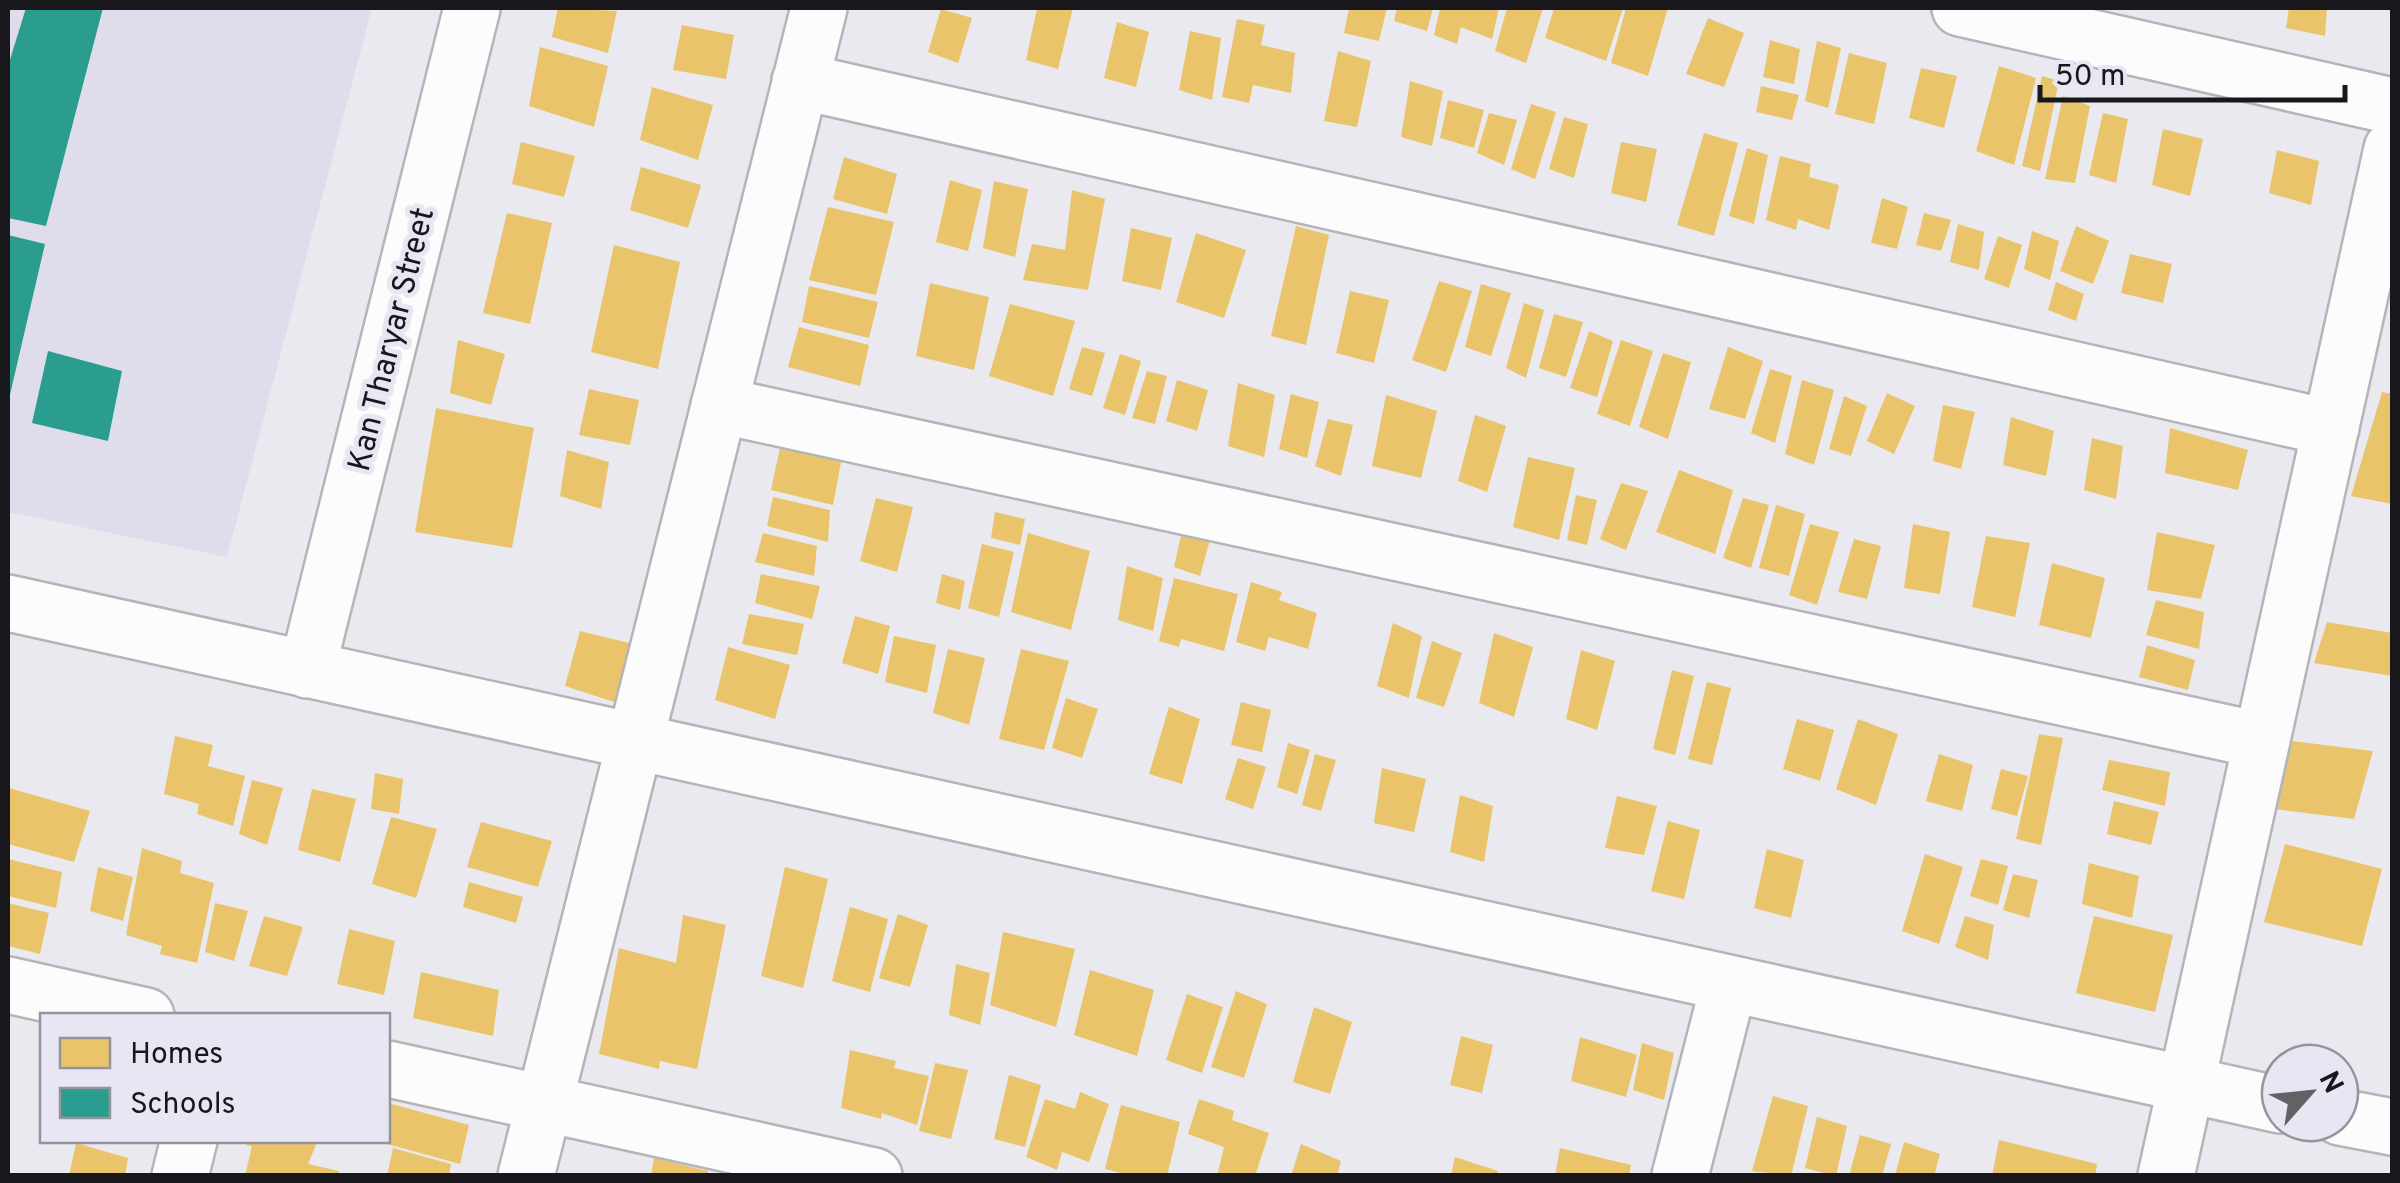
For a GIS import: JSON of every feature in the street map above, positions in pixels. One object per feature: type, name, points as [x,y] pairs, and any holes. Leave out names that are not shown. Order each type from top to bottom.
[{"type":"street","name":"Kan Tharyar Street","points":[[308,670],[472,8]]},
{"type":"street","points":[[526,1176],[818,8]]},
{"type":"street","points":[[1960,8],[2392,106]]},
{"type":"street","points":[[800,82],[2331,428]]},
{"type":"street","points":[[2166,1176],[2392,149]]},
{"type":"street","points":[[719,404],[2260,740]]},
{"type":"street","points":[[10,613],[308,670],[2260,1101]]},
{"type":"street","points":[[1680,1176],[1729,984]]},
{"type":"street","points":[[8,985],[133,1013]]},
{"type":"street","points":[[390,1068],[874,1176]]},
{"type":"street","points":[[2360,1121],[2392,1127]]},
{"type":"street","points":[[180,1176],[188,1143]]},
{"type":"shaded area","points":[[8,8],[372,8],[227,557],[8,512]]},
{"type":"building: Homes","points":[[558,8],[617,11],[608,53],[552,37]]},
{"type":"building: Homes","points":[[1037,8],[1073,8],[1058,69],[1026,60]]},
{"type":"building: Homes","points":[[1349,8],[1387,8],[1379,41],[1344,33]]},
{"type":"building: Homes","points":[[1397,8],[1433,8],[1427,31],[1394,21]]},
{"type":"building: Homes","points":[[1440,8],[1499,8],[1492,39],[1461,27],[1457,44],[1434,35]]},
{"type":"building: Homes","points":[[1507,8],[1543,8],[1526,63],[1495,51]]},
{"type":"building: Homes","points":[[1554,8],[1623,8],[1606,61],[1545,38]]},
{"type":"building: Homes","points":[[1626,8],[1668,8],[1648,76],[1611,63]]},
{"type":"building: Homes","points":[[2289,8],[2327,8],[2325,36],[2286,28]]},
{"type":"building: Homes","points":[[941,9],[972,18],[958,63],[928,52]]},
{"type":"building: Homes","points":[[1708,18],[1744,33],[1724,87],[1686,74]]},
{"type":"building: Homes","points":[[1237,19],[1265,25],[1261,45],[1295,53],[1291,93],[1253,85],[1249,103],[1222,97]]},
{"type":"building: Homes","points":[[1117,22],[1149,32],[1136,87],[1104,78]]},
{"type":"building: Homes","points":[[682,25],[734,35],[726,79],[673,70]]},
{"type":"building: Homes","points":[[1190,31],[1221,38],[1212,100],[1179,90]]},
{"type":"building: Homes","points":[[1770,40],[1800,49],[1794,84],[1763,77]]},
{"type":"building: Homes","points":[[1817,41],[1841,48],[1828,108],[1805,101]]},
{"type":"building: Homes","points":[[540,47],[608,66],[594,127],[529,106]]},
{"type":"building: Homes","points":[[1338,51],[1371,61],[1357,127],[1324,121]]},
{"type":"building: Homes","points":[[1849,53],[1887,63],[1874,124],[1835,114]]},
{"type":"building: Homes","points":[[1999,66],[2036,78],[2014,165],[1976,151]]},
{"type":"building: Homes","points":[[1921,68],[1957,76],[1944,128],[1909,118]]},
{"type":"building: Homes","points":[[2042,76],[2059,81],[2040,171],[2022,166]]},
{"type":"building: Homes","points":[[1410,81],[1443,91],[1432,146],[1401,137]]},
{"type":"building: Homes","points":[[1761,86],[1799,95],[1792,120],[1756,112]]},
{"type":"building: Homes","points":[[652,87],[713,105],[698,160],[640,140]]},
{"type":"building: Homes","points":[[2063,96],[2090,106],[2075,183],[2045,179]]},
{"type":"building: Homes","points":[[1448,100],[1484,110],[1474,148],[1440,138]]},
{"type":"building: Homes","points":[[1531,104],[1556,112],[1535,179],[1511,169]]},
{"type":"building: Homes","points":[[1489,113],[1517,120],[1504,165],[1477,153]]},
{"type":"building: Homes","points":[[2103,113],[2128,119],[2116,183],[2089,175]]},
{"type":"building: Homes","points":[[1564,117],[1588,124],[1574,178],[1549,169]]},
{"type":"building: Homes","points":[[2163,129],[2203,139],[2190,196],[2152,185]]},
{"type":"building: Homes","points":[[1704,133],[1738,143],[1714,236],[1677,225]]},
{"type":"building: Homes","points":[[521,142],[575,156],[564,197],[512,184]]},
{"type":"building: Homes","points":[[1621,142],[1657,149],[1646,202],[1611,193]]},
{"type":"building: Homes","points":[[1747,148],[1768,155],[1754,224],[1729,216]]},
{"type":"building: Homes","points":[[2277,150],[2319,161],[2311,205],[2269,193]]},
{"type":"building: Homes","points":[[1780,156],[1811,164],[1809,177],[1839,185],[1829,230],[1798,219],[1796,230],[1766,220]]},
{"type":"building: Homes","points":[[844,157],[897,174],[887,214],[833,199]]},
{"type":"building: Homes","points":[[641,167],[701,185],[688,228],[630,210]]},
{"type":"building: Homes","points":[[950,180],[982,190],[968,251],[936,242]]},
{"type":"building: Homes","points":[[994,181],[1028,189],[1015,257],[983,248]]},
{"type":"building: Homes","points":[[1072,190],[1105,199],[1088,290],[1023,280],[1032,244],[1065,250]]},
{"type":"building: Homes","points":[[1882,198],[1908,207],[1897,249],[1871,243]]},
{"type":"building: Homes","points":[[828,207],[894,222],[876,295],[809,280]]},
{"type":"building: Homes","points":[[507,213],[552,223],[530,324],[483,313]]},
{"type":"building: Homes","points":[[1924,213],[1951,220],[1941,251],[1916,245]]},
{"type":"building: Homes","points":[[1958,224],[1984,232],[1979,270],[1950,262]]},
{"type":"building: Homes","points":[[1296,226],[1329,235],[1306,345],[1271,336]]},
{"type":"building: Homes","points":[[2076,226],[2109,241],[2093,284],[2060,271]]},
{"type":"building: Homes","points":[[1131,228],[1172,238],[1161,290],[1122,281]]},
{"type":"building: Homes","points":[[2032,231],[2059,241],[2050,280],[2024,269]]},
{"type":"building: Homes","points":[[1196,233],[1246,250],[1224,318],[1176,302]]},
{"type":"building: Homes","points":[[1998,236],[2022,245],[2009,288],[1984,279]]},
{"type":"building: Homes","points":[[614,245],[680,262],[658,369],[591,352]]},
{"type":"building: Homes","points":[[2130,254],[2172,264],[2163,303],[2121,293]]},
{"type":"building: Homes","points":[[1439,281],[1472,291],[1446,372],[1412,360]]},
{"type":"building: Homes","points":[[2056,282],[2084,294],[2076,321],[2048,310]]},
{"type":"building: Homes","points":[[930,283],[989,297],[974,370],[916,356]]},
{"type":"building: Homes","points":[[1481,284],[1511,293],[1491,356],[1465,347]]},
{"type":"building: Homes","points":[[809,286],[878,302],[869,338],[802,322]]},
{"type":"building: Homes","points":[[1350,291],[1389,300],[1374,363],[1336,353]]},
{"type":"building: Homes","points":[[1524,303],[1544,310],[1526,378],[1506,368]]},
{"type":"building: Homes","points":[[1010,304],[1075,321],[1053,396],[989,376]]},
{"type":"building: Homes","points":[[1554,314],[1583,322],[1566,377],[1539,368]]},
{"type":"building: Homes","points":[[799,327],[869,345],[860,386],[788,367]]},
{"type":"building: Homes","points":[[1589,331],[1613,341],[1597,397],[1570,388]]},
{"type":"building: Homes","points":[[458,340],[505,354],[491,405],[450,393]]},
{"type":"building: Homes","points":[[1621,340],[1653,351],[1630,426],[1597,414]]},
{"type":"building: Homes","points":[[1082,347],[1105,353],[1092,396],[1069,389]]},
{"type":"building: Homes","points":[[1728,347],[1763,361],[1745,419],[1709,409]]},
{"type":"building: Homes","points":[[1663,353],[1691,362],[1668,439],[1639,427]]},
{"type":"building: Homes","points":[[1120,354],[1141,361],[1125,415],[1103,408]]},
{"type":"building: Homes","points":[[1770,369],[1792,376],[1775,443],[1751,433]]},
{"type":"building: Homes","points":[[1147,371],[1167,376],[1155,424],[1132,418]]},
{"type":"building: Homes","points":[[1177,380],[1208,390],[1197,431],[1166,421]]},
{"type":"building: Homes","points":[[1802,380],[1834,390],[1814,465],[1785,454]]},
{"type":"building: Homes","points":[[1238,383],[1275,395],[1264,457],[1228,446]]},
{"type":"building: Homes","points":[[589,389],[639,400],[630,445],[579,435]]},
{"type":"building: Homes","points":[[2382,392],[2392,394],[2392,504],[2351,496]]},
{"type":"building: Homes","points":[[1887,393],[1915,406],[1894,454],[1867,441]]},
{"type":"building: Homes","points":[[1291,394],[1319,402],[1307,458],[1279,449]]},
{"type":"building: Homes","points":[[1386,395],[1437,411],[1421,478],[1372,466]]},
{"type":"building: Homes","points":[[1844,396],[1867,406],[1851,456],[1829,449]]},
{"type":"building: Homes","points":[[1943,405],[1975,412],[1961,469],[1933,461]]},
{"type":"building: Homes","points":[[436,408],[534,428],[512,548],[415,532]]},
{"type":"building: Homes","points":[[1475,415],[1506,426],[1487,492],[1458,481]]},
{"type":"building: Homes","points":[[2011,417],[2054,431],[2046,476],[2003,465]]},
{"type":"building: Homes","points":[[1328,419],[1353,425],[1341,476],[1315,466]]},
{"type":"building: Homes","points":[[2170,428],[2248,450],[2238,490],[2165,473]]},
{"type":"building: Homes","points":[[2092,438],[2123,446],[2116,499],[2084,490]]},
{"type":"building: Homes","points":[[780,448],[841,462],[833,505],[771,490]]},
{"type":"building: Homes","points":[[567,450],[609,462],[601,509],[560,496]]},
{"type":"building: Homes","points":[[1528,457],[1575,468],[1559,540],[1513,527]]},
{"type":"building: Homes","points":[[1679,470],[1733,490],[1715,554],[1656,532]]},
{"type":"building: Homes","points":[[1621,483],[1648,491],[1626,550],[1600,539]]},
{"type":"building: Homes","points":[[1576,495],[1597,500],[1587,545],[1567,540]]},
{"type":"building: Homes","points":[[773,497],[830,510],[828,542],[767,526]]},
{"type":"building: Homes","points":[[876,498],[913,507],[897,572],[860,561]]},
{"type":"building: Homes","points":[[1743,498],[1769,505],[1751,568],[1723,558]]},
{"type":"building: Homes","points":[[1776,505],[1805,514],[1789,576],[1759,568]]},
{"type":"building: Homes","points":[[995,512],[1025,519],[1020,545],[991,538]]},
{"type":"building: Homes","points":[[1185,518],[1213,529],[1200,576],[1174,567]]},
{"type":"building: Homes","points":[[1810,524],[1839,532],[1817,605],[1789,595]]},
{"type":"building: Homes","points":[[1913,524],[1950,532],[1940,594],[1904,588]]},
{"type":"building: Homes","points":[[2157,532],[2215,545],[2201,599],[2147,590]]},
{"type":"building: Homes","points":[[763,533],[817,546],[814,576],[755,562]]},
{"type":"building: Homes","points":[[1028,533],[1090,551],[1071,630],[1011,612]]},
{"type":"building: Homes","points":[[1986,536],[2030,543],[2015,617],[1972,607]]},
{"type":"building: Homes","points":[[1854,539],[1881,546],[1867,599],[1838,592]]},
{"type":"building: Homes","points":[[982,544],[1014,552],[999,617],[968,608]]},
{"type":"building: Homes","points":[[2052,563],[2105,578],[2091,638],[2039,625]]},
{"type":"building: Homes","points":[[1127,566],[1163,578],[1153,631],[1118,620]]},
{"type":"building: Homes","points":[[761,574],[820,586],[812,619],[755,603]]},
{"type":"building: Homes","points":[[942,574],[965,581],[960,610],[936,603]]},
{"type":"building: Homes","points":[[1174,578],[1238,594],[1224,651],[1181,639],[1179,647],[1159,641]]},
{"type":"building: Homes","points":[[1251,582],[1282,592],[1279,600],[1317,613],[1308,649],[1269,637],[1265,651],[1236,642]]},
{"type":"building: Homes","points":[[2156,600],[2204,612],[2199,649],[2146,635]]},
{"type":"building: Homes","points":[[749,614],[804,624],[797,655],[742,644]]},
{"type":"building: Homes","points":[[855,616],[890,626],[878,674],[842,663]]},
{"type":"building: Homes","points":[[2327,622],[2392,633],[2392,676],[2314,663]]},
{"type":"building: Homes","points":[[1393,623],[1422,636],[1409,698],[1377,686]]},
{"type":"building: Homes","points":[[580,631],[633,644],[620,704],[565,686]]},
{"type":"building: Homes","points":[[1494,633],[1533,647],[1514,717],[1479,703]]},
{"type":"building: Homes","points":[[894,636],[936,645],[927,693],[885,682]]},
{"type":"building: Homes","points":[[1432,641],[1462,653],[1444,707],[1416,698]]},
{"type":"building: Homes","points":[[2147,645],[2195,660],[2188,690],[2139,677]]},
{"type":"building: Homes","points":[[728,647],[790,665],[775,719],[715,700]]},
{"type":"building: Homes","points":[[948,649],[985,658],[969,725],[933,713]]},
{"type":"building: Homes","points":[[1021,649],[1069,661],[1044,750],[999,739]]},
{"type":"building: Homes","points":[[1581,650],[1615,661],[1597,730],[1566,719]]},
{"type":"building: Homes","points":[[1672,670],[1694,676],[1675,755],[1653,749]]},
{"type":"building: Homes","points":[[1707,682],[1731,688],[1712,765],[1688,759]]},
{"type":"building: Homes","points":[[1066,698],[1098,709],[1082,758],[1052,748]]},
{"type":"building: Homes","points":[[1241,702],[1271,710],[1262,752],[1231,745]]},
{"type":"building: Homes","points":[[1169,707],[1200,719],[1182,784],[1149,774]]},
{"type":"building: Homes","points":[[1797,719],[1834,730],[1820,781],[1783,769]]},
{"type":"building: Homes","points":[[1858,719],[1898,734],[1876,805],[1836,789]]},
{"type":"building: Homes","points":[[2039,734],[2063,738],[2041,845],[2016,839]]},
{"type":"building: Homes","points":[[175,736],[213,745],[208,766],[245,776],[233,826],[197,814],[199,804],[164,794]]},
{"type":"building: Homes","points":[[2292,741],[2373,751],[2354,819],[2274,809]]},
{"type":"building: Homes","points":[[1288,743],[1310,750],[1297,794],[1277,787]]},
{"type":"building: Homes","points":[[1315,754],[1336,760],[1321,811],[1302,805]]},
{"type":"building: Homes","points":[[1939,754],[1973,765],[1962,811],[1926,801]]},
{"type":"building: Homes","points":[[1238,758],[1266,767],[1253,809],[1225,799]]},
{"type":"building: Homes","points":[[2109,760],[2170,772],[2165,806],[2102,790]]},
{"type":"building: Homes","points":[[1382,768],[1426,779],[1414,832],[1374,823]]},
{"type":"building: Homes","points":[[2001,769],[2028,776],[2017,816],[1991,809]]},
{"type":"building: Homes","points":[[375,773],[403,779],[399,814],[371,809]]},
{"type":"building: Homes","points":[[252,780],[283,788],[267,845],[239,834]]},
{"type":"building: Homes","points":[[9,788],[90,811],[74,862],[8,844]]},
{"type":"building: Homes","points":[[312,789],[356,799],[340,862],[298,850]]},
{"type":"building: Homes","points":[[1460,795],[1493,806],[1484,862],[1450,852]]},
{"type":"building: Homes","points":[[1617,796],[1657,806],[1644,855],[1605,848]]},
{"type":"building: Homes","points":[[2114,801],[2159,812],[2151,845],[2107,834]]},
{"type":"building: Homes","points":[[391,817],[437,829],[416,898],[372,884]]},
{"type":"building: Homes","points":[[1668,821],[1700,830],[1684,899],[1651,891]]},
{"type":"building: Homes","points":[[481,822],[552,841],[538,887],[467,867]]},
{"type":"building: Homes","points":[[2285,844],[2382,869],[2362,946],[2264,922]]},
{"type":"building: Homes","points":[[142,848],[182,861],[180,873],[214,883],[197,963],[160,954],[162,946],[126,935]]},
{"type":"building: Homes","points":[[1767,849],[1804,860],[1791,918],[1754,908]]},
{"type":"building: Homes","points":[[1925,854],[1963,867],[1939,944],[1902,931]]},
{"type":"building: Homes","points":[[8,859],[62,872],[56,908],[8,896]]},
{"type":"building: Homes","points":[[1981,859],[2008,866],[1998,905],[1970,896]]},
{"type":"building: Homes","points":[[2089,863],[2139,876],[2132,918],[2082,904]]},
{"type":"building: Homes","points":[[98,867],[133,877],[123,921],[90,911]]},
{"type":"building: Homes","points":[[785,867],[828,879],[803,988],[761,976]]},
{"type":"building: Homes","points":[[2013,874],[2038,880],[2029,918],[2003,910]]},
{"type":"building: Homes","points":[[469,882],[523,897],[516,923],[463,907]]},
{"type":"building: Homes","points":[[8,903],[49,913],[40,954],[8,946]]},
{"type":"building: Homes","points":[[215,903],[248,911],[234,961],[205,952]]},
{"type":"building: Homes","points":[[850,907],[888,919],[870,992],[832,981]]},
{"type":"building: Homes","points":[[898,914],[928,925],[910,987],[879,978]]},
{"type":"building: Homes","points":[[683,915],[726,925],[697,1069],[660,1061],[659,1069],[599,1054],[619,948],[676,963]]},
{"type":"building: Homes","points":[[264,916],[303,927],[287,976],[249,966]]},
{"type":"building: Homes","points":[[1965,916],[1994,925],[1988,960],[1955,947]]},
{"type":"building: Homes","points":[[2094,916],[2173,935],[2155,1012],[2076,993]]},
{"type":"building: Homes","points":[[349,929],[395,941],[384,995],[337,984]]},
{"type":"building: Homes","points":[[1003,932],[1075,949],[1056,1027],[990,1005]]},
{"type":"building: Homes","points":[[956,964],[990,973],[980,1025],[949,1015]]},
{"type":"building: Homes","points":[[1090,970],[1154,990],[1137,1056],[1074,1035]]},
{"type":"building: Homes","points":[[421,972],[499,990],[493,1036],[413,1018]]},
{"type":"building: Homes","points":[[1236,991],[1267,1004],[1244,1078],[1211,1067]]},
{"type":"building: Homes","points":[[1187,994],[1223,1007],[1202,1073],[1166,1060]]},
{"type":"building: Homes","points":[[1314,1007],[1352,1022],[1330,1094],[1293,1082]]},
{"type":"building: Homes","points":[[1461,1036],[1493,1045],[1482,1093],[1450,1085]]},
{"type":"building: Homes","points":[[1580,1037],[1637,1055],[1626,1097],[1571,1081]]},
{"type":"building: Homes","points":[[1642,1043],[1674,1053],[1664,1100],[1633,1090]]},
{"type":"building: Homes","points":[[850,1050],[896,1061],[894,1068],[929,1076],[917,1125],[882,1113],[881,1119],[841,1108]]},
{"type":"building: Homes","points":[[935,1063],[968,1070],[951,1139],[919,1131]]},
{"type":"building: Homes","points":[[1009,1075],[1041,1085],[1025,1147],[994,1139]]},
{"type":"building: Homes","points":[[1080,1092],[1109,1104],[1089,1162],[1062,1152],[1057,1170],[1026,1157],[1045,1099],[1075,1109]]},
{"type":"building: Homes","points":[[1773,1096],[1808,1106],[1791,1176],[1752,1171]]},
{"type":"building: Homes","points":[[1199,1099],[1234,1111],[1232,1120],[1269,1133],[1255,1176],[1217,1176],[1224,1147],[1188,1134]]},
{"type":"building: Homes","points":[[390,1104],[469,1125],[460,1164],[384,1143],[390,1143]]},
{"type":"building: Homes","points":[[1121,1105],[1180,1122],[1167,1176],[1132,1176],[1105,1169]]},
{"type":"building: Homes","points":[[1817,1117],[1847,1126],[1836,1176],[1805,1168]]},
{"type":"building: Homes","points":[[1860,1135],[1891,1144],[1882,1176],[1849,1176]]},
{"type":"building: Homes","points":[[1999,1140],[2097,1164],[2095,1176],[1992,1176]]},
{"type":"building: Homes","points":[[1904,1142],[1940,1154],[1934,1176],[1895,1176]]},
{"type":"building: Homes","points":[[76,1143],[128,1158],[125,1176],[69,1176]]},
{"type":"building: Homes","points":[[317,1143],[308,1164],[339,1171],[338,1176],[245,1176],[252,1146],[246,1145]]},
{"type":"building: Homes","points":[[1301,1144],[1341,1161],[1337,1176],[1291,1176]]},
{"type":"building: Homes","points":[[393,1148],[451,1164],[449,1176],[387,1176]]},
{"type":"building: Homes","points":[[1560,1148],[1631,1165],[1629,1176],[1555,1176]]},
{"type":"building: Homes","points":[[1455,1157],[1498,1171],[1497,1176],[1451,1176]]},
{"type":"building: Homes","points":[[654,1158],[708,1171],[708,1176],[651,1176]]},
{"type":"building: Schools","points":[[26,8],[103,8],[46,226],[8,218],[8,66]]},
{"type":"building: Schools","points":[[8,235],[45,244],[9,399],[8,399]]},
{"type":"building: Schools","points":[[48,351],[122,371],[108,441],[32,423]]}]
